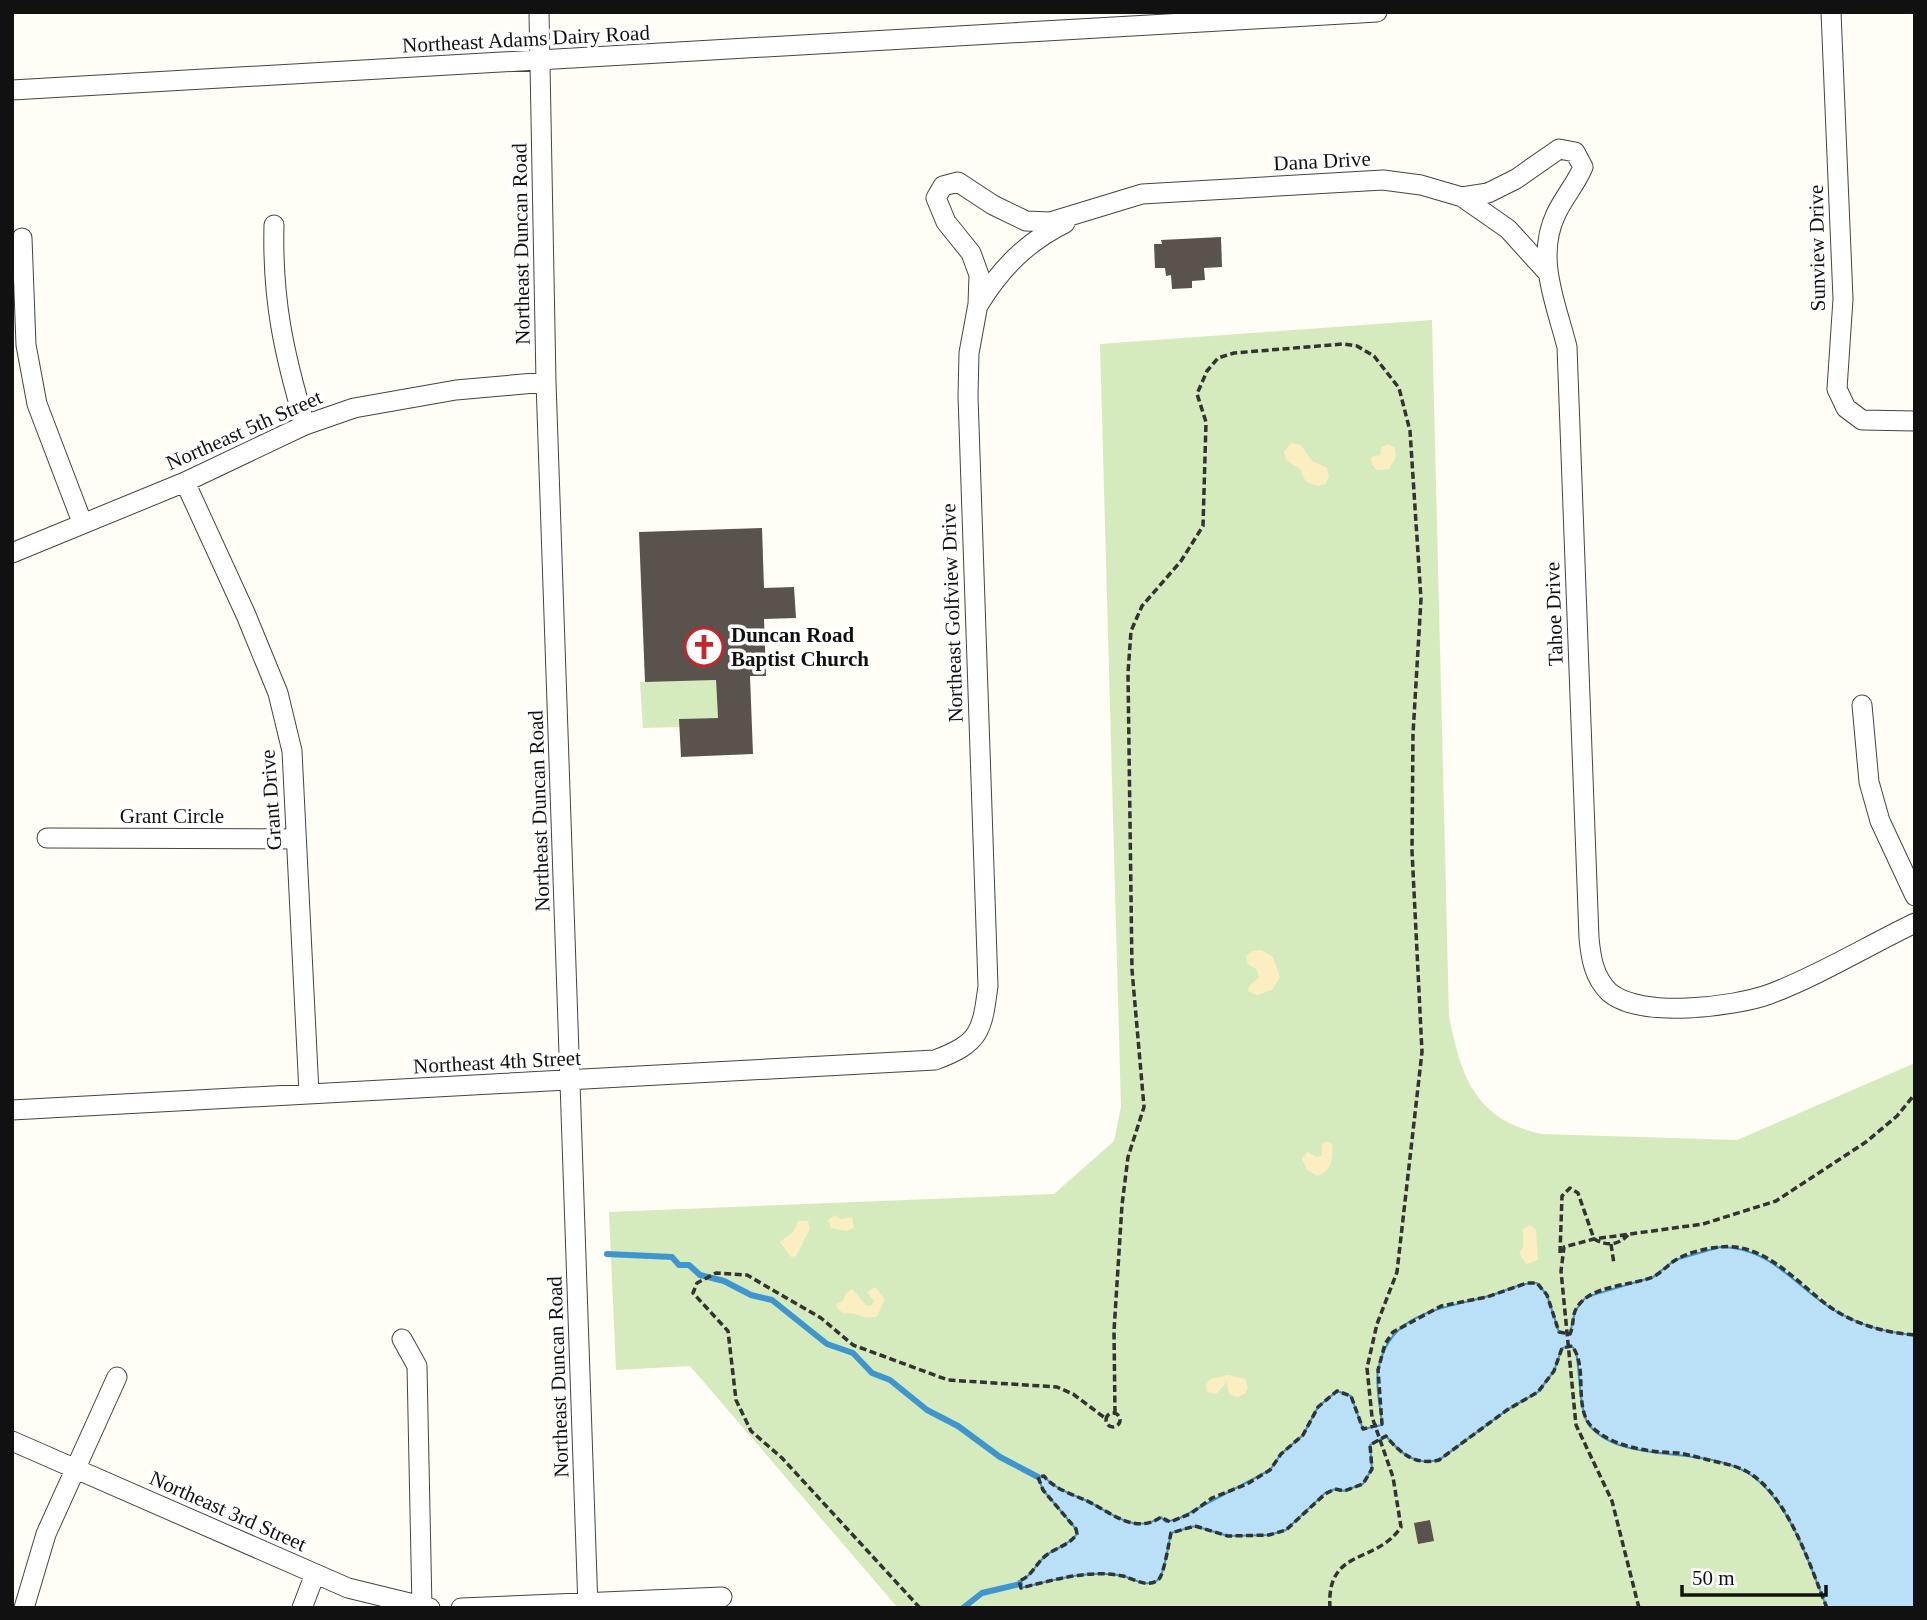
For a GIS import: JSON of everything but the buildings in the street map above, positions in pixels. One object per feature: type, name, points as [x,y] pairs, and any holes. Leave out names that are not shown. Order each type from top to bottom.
[{"type":"street","name":"Northeast Duncan Road","points":[[539,12],[546,382],[588,1604]]},
{"type":"street","name":"Northeast Adams Dairy Road","points":[[12,90],[1377,12]]},
{"type":"street","name":"Sunview Drive","points":[[1831,12],[1843,299],[1837,389],[1846,408],[1862,419],[1915,421]]},
{"type":"street","name":"Tahoe Drive","points":[[1554,152],[1559,149],[1575,152],[1583,167],[1576,184],[1556,214],[1548,239],[1546,271],[1567,346],[1591,958],[1596,975],[1610,993],[1633,1005],[1699,1007],[1769,994],[1915,923]]},
{"type":"street","name":"Dana Drive","points":[[936,198],[943,186],[958,181],[993,205],[1026,221],[1051,222],[1142,194],[1352,181],[1383,180],[1421,185],[1462,197],[1488,193],[1516,179],[1554,152]]},
{"type":"street","name":"Tahoe Drive","points":[[1462,197],[1508,229],[1546,271]]},
{"type":"street","name":"Northeast Golfview Drive","points":[[936,198],[946,222],[971,253],[979,275],[978,304],[969,353],[968,396],[988,986],[983,1022],[976,1037]]},
{"type":"street","name":"Dana Drive","points":[[978,304],[1004,266],[1035,240],[1081,214]]},
{"type":"street","points":[[274,225],[273,265],[284,351],[305,425]]},
{"type":"street","points":[[22,238],[26,345],[37,404],[82,522]]},
{"type":"street","name":"Northeast 5th Street","points":[[12,553],[82,522],[185,482],[305,425],[354,408],[400,398],[546,382]]},
{"type":"street","name":"Grant Drive","points":[[185,482],[246,615],[278,693],[292,751],[309,1093]]},
{"type":"street","points":[[1861,705],[1869,782],[1880,821],[1915,896]]},
{"type":"street","name":"Grant Circle","points":[[47,838],[296,839]]},
{"type":"street","name":"Northeast 4th Street","points":[[12,1110],[570,1082],[935,1060],[964,1049],[976,1037]]},
{"type":"street","points":[[402,1339],[417,1366],[422,1608]]},
{"type":"street","points":[[24,1608],[46,1534],[117,1377]]},
{"type":"street","name":"Northeast 3rd Street","points":[[12,1441],[348,1588],[430,1608]]},
{"type":"street","points":[[302,1608],[315,1574]]},
{"type":"street","points":[[461,1608],[722,1597]]},
{"type":"path","points":[[920,1608],[782,1458],[751,1431],[736,1400],[730,1337],[723,1323],[693,1293],[697,1283],[716,1273],[747,1275],[821,1318],[853,1345],[887,1360],[948,1380],[1057,1387],[1073,1394],[1105,1418],[1107,1425],[1116,1427],[1120,1421],[1115,1413],[1115,1295],[1122,1205],[1128,1157],[1144,1107],[1132,970],[1128,673],[1131,631],[1142,606],[1181,561],[1203,526],[1206,422],[1197,394],[1207,371],[1218,358],[1234,353],[1343,344],[1366,350],[1381,363],[1399,388],[1414,452],[1421,599],[1413,734],[1412,851],[1422,1052],[1405,1181],[1397,1272],[1373,1336],[1367,1367],[1375,1427],[1393,1477],[1401,1527],[1390,1540],[1340,1568],[1330,1584],[1330,1608]]},
{"type":"path","points":[[1560,1255],[1564,1247],[1570,1244],[1703,1224],[1789,1195],[1866,1142],[1898,1116],[1915,1094]]},
{"type":"path","points":[[1594,1239],[1578,1193],[1573,1188],[1566,1189],[1561,1206],[1560,1255],[1565,1334],[1576,1425],[1612,1501],[1639,1608]]},
{"type":"path","points":[[1594,1239],[1611,1244],[1628,1235]]},
{"type":"path","points":[[1611,1244],[1614,1264]]},
{"type":"path","points":[[1827,1608],[1802,1544],[1772,1495],[1747,1472],[1725,1462],[1653,1451],[1603,1437],[1586,1419],[1576,1352],[1572,1346],[1562,1348],[1554,1371],[1538,1392],[1507,1410],[1439,1460],[1426,1462],[1410,1458],[1386,1436],[1379,1438],[1370,1445],[1372,1469],[1363,1483],[1344,1491],[1335,1489],[1325,1493],[1286,1530],[1269,1535],[1228,1536],[1195,1526],[1171,1533],[1163,1572],[1155,1582],[1145,1583],[1105,1574],[1068,1577],[1021,1588],[1018,1581],[1029,1577],[1048,1554],[1069,1543],[1077,1534],[1076,1529],[1043,1490],[1038,1477],[1044,1476],[1054,1487],[1064,1488],[1101,1511],[1125,1521],[1150,1523],[1161,1517],[1170,1522],[1190,1514],[1212,1499],[1270,1471],[1281,1454],[1303,1435],[1318,1407],[1337,1391],[1351,1396],[1360,1426],[1365,1430],[1382,1424],[1378,1378],[1385,1344],[1394,1332],[1441,1306],[1487,1297],[1527,1283],[1538,1283],[1547,1295],[1556,1327],[1560,1334],[1565,1334],[1571,1332],[1575,1311],[1586,1297],[1653,1277],[1675,1260],[1689,1255],[1734,1247],[1767,1258],[1831,1308],[1852,1319],[1873,1328],[1915,1335]]},
{"type":"path","points":[[1105,1418],[1115,1413]]},
{"type":"green space","points":[[1432,320],[1449,1016],[1459,1058],[1475,1093],[1486,1107],[1519,1127],[1542,1134],[1737,1140],[1915,1063],[1915,1608],[898,1608],[690,1366],[616,1370],[609,1212],[1054,1194],[1114,1141],[1121,1107],[1100,344]]},
{"type":"green space","points":[[716,680],[718,718],[680,719],[680,727],[643,728],[640,682]]},
{"type":"sand","points":[[1291,443],[1301,445],[1312,461],[1327,468],[1329,477],[1325,484],[1318,486],[1306,482],[1300,469],[1286,460],[1284,452]]},
{"type":"sand","points":[[1389,444],[1395,448],[1396,457],[1389,469],[1377,470],[1372,465],[1371,457],[1380,455],[1382,447]]},
{"type":"sand","points":[[1261,950],[1273,957],[1280,977],[1272,990],[1257,995],[1248,991],[1249,986],[1259,977],[1256,969],[1248,964],[1246,956],[1252,951]]},
{"type":"sand","points":[[1326,1141],[1332,1144],[1332,1159],[1329,1167],[1318,1176],[1307,1170],[1302,1159],[1307,1152],[1317,1157],[1322,1155],[1322,1144]]},
{"type":"sand","points":[[835,1215],[841,1219],[852,1217],[854,1228],[846,1231],[831,1228],[828,1220]]},
{"type":"sand","points":[[798,1221],[808,1221],[810,1229],[796,1256],[791,1257],[780,1242],[794,1231]]},
{"type":"sand","points":[[1530,1225],[1536,1230],[1538,1260],[1526,1264],[1519,1253],[1523,1247],[1523,1229]]},
{"type":"sand","points":[[875,1287],[885,1299],[877,1316],[843,1313],[837,1308],[836,1304],[843,1301],[846,1293],[852,1289],[866,1305],[871,1306],[874,1301],[867,1292]]},
{"type":"sand","points":[[1228,1375],[1245,1379],[1248,1387],[1246,1393],[1238,1397],[1229,1395],[1227,1382],[1216,1394],[1207,1392],[1206,1385],[1210,1379]]},
{"type":"water","points":[[1720,1247],[1753,1253],[1767,1260],[1832,1309],[1851,1319],[1883,1330],[1915,1335],[1915,1608],[1827,1608],[1790,1521],[1780,1505],[1755,1478],[1737,1467],[1715,1461],[1645,1451],[1604,1438],[1586,1419],[1576,1352],[1572,1346],[1562,1348],[1554,1371],[1538,1392],[1507,1410],[1439,1460],[1415,1460],[1397,1448],[1386,1436],[1370,1445],[1372,1469],[1363,1484],[1344,1491],[1335,1489],[1325,1493],[1286,1530],[1269,1535],[1228,1536],[1195,1526],[1171,1533],[1163,1571],[1155,1582],[1146,1583],[1123,1576],[1098,1574],[1072,1576],[1021,1588],[1019,1581],[1028,1576],[1044,1557],[1077,1534],[1076,1529],[1043,1490],[1038,1477],[1044,1476],[1063,1490],[1131,1523],[1151,1522],[1161,1517],[1166,1522],[1178,1519],[1270,1470],[1281,1454],[1303,1435],[1318,1407],[1337,1391],[1351,1396],[1363,1429],[1382,1425],[1377,1377],[1384,1352],[1392,1337],[1418,1317],[1517,1286],[1537,1283],[1547,1295],[1559,1332],[1570,1334],[1575,1311],[1586,1297],[1653,1277],[1675,1260]]},
{"type":"waterway","points":[[607,1254],[672,1257],[679,1265],[689,1265],[700,1275],[724,1281],[751,1295],[772,1300],[827,1344],[853,1353],[872,1373],[890,1380],[927,1410],[958,1426],[1000,1457],[1038,1477]]},
{"type":"waterway","points":[[963,1608],[982,1593],[1020,1584]]},
{"type":"place","name":"Duncan Road Baptist Church","points":[[704,647]]}]
